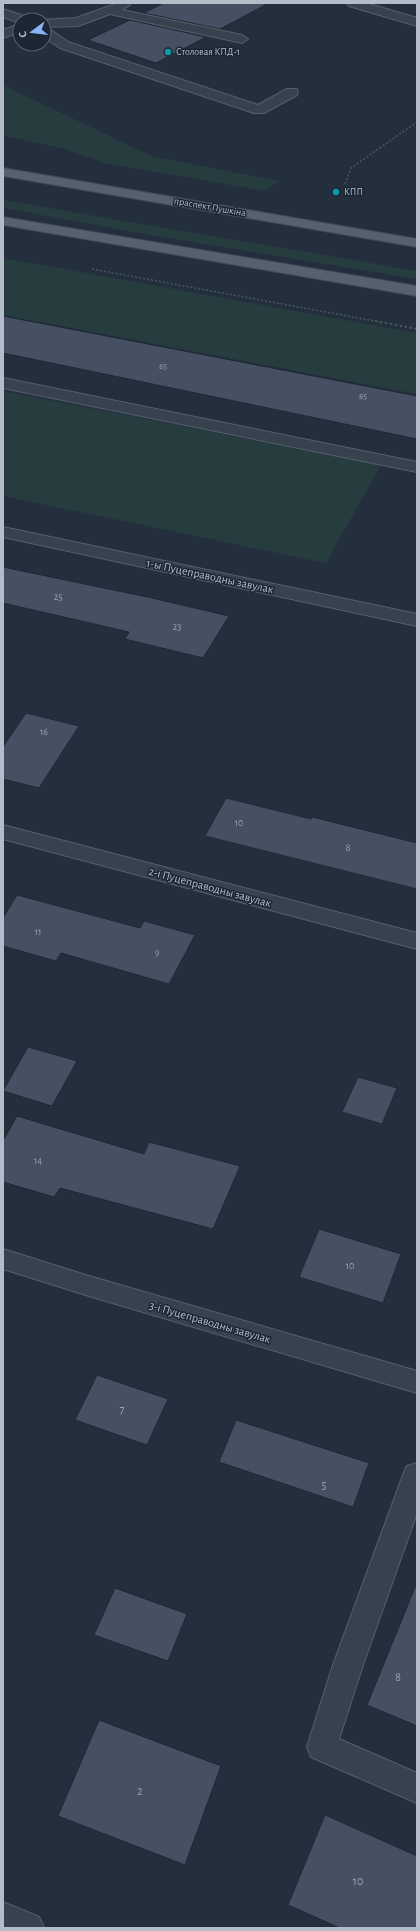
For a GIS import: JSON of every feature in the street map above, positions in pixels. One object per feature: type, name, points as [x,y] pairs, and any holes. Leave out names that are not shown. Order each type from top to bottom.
[{"type":"main road","name":"праспект Пушкіна","points":[[3,172],[417,243]]},
{"type":"main road","points":[[3,220],[417,291]]},
{"type":"street","points":[[52,23],[78,22],[111,11],[129,3]]},
{"type":"street","points":[[353,3],[417,22]]},
{"type":"street","points":[[111,11],[242,39]]},
{"type":"street","points":[[52,37],[64,45],[259,110],[292,92]]},
{"type":"street","points":[[3,383],[417,467]]},
{"type":"street","name":"1-ы Пуцеправодны завулак","points":[[3,532],[417,620]]},
{"type":"street","name":"2-і Пуцеправодны завулак","points":[[3,832],[417,941]]},
{"type":"street","name":"3-і Пуцеправодны завулак","points":[[3,1259],[89,1286],[417,1382]]},
{"type":"street","points":[[417,1475],[348,1665],[322,1748],[417,1788]]},
{"type":"street","points":[[3,1918],[28,1928]]},
{"type":"path","points":[[344,184],[351,168],[417,122]]},
{"type":"path","points":[[89,269],[417,329]]},
{"type":"green space","points":[[3,85],[151,156],[279,181],[265,191],[105,163],[62,148],[3,136]]},
{"type":"green space","points":[[3,200],[417,271],[417,279],[139,233],[3,208]]},
{"type":"green space","points":[[3,258],[417,333],[417,394],[3,315]]},
{"type":"green space","points":[[3,391],[381,465],[326,563],[3,496]]},
{"type":"building","points":[[164,3],[269,3],[220,29],[144,13]]},
{"type":"building","points":[[130,20],[206,37],[156,63],[88,40]]},
{"type":"building","points":[[3,316],[417,396],[417,439],[3,353]]},
{"type":"building","points":[[3,567],[152,598],[229,616],[203,658],[125,639],[129,632],[3,603]]},
{"type":"building","points":[[26,713],[79,726],[39,788],[3,779],[3,747]]},
{"type":"building","points":[[226,798],[311,819],[312,817],[417,843],[417,889],[205,836]]},
{"type":"building","points":[[17,895],[140,928],[144,921],[195,935],[169,984],[61,953],[56,961],[3,946],[3,918]]},
{"type":"building","points":[[28,1047],[77,1061],[52,1106],[3,1091]]},
{"type":"building","points":[[358,1077],[397,1088],[382,1124],[342,1112]]},
{"type":"building","points":[[17,1116],[144,1154],[149,1142],[240,1166],[213,1229],[60,1188],[54,1197],[3,1182],[3,1141]]},
{"type":"building","points":[[319,1229],[401,1254],[383,1303],[299,1277]]},
{"type":"building","points":[[97,1375],[168,1399],[147,1445],[75,1420]]},
{"type":"building","points":[[236,1420],[369,1463],[353,1507],[219,1462]]},
{"type":"building","points":[[416,1585],[417,1586],[417,1726],[367,1705]]},
{"type":"building","points":[[115,1588],[187,1614],[168,1661],[94,1635]]},
{"type":"building","points":[[99,1720],[221,1766],[185,1865],[58,1816]]},
{"type":"building","points":[[325,1815],[417,1856],[417,1928],[340,1928],[288,1905]]},
{"type":"place","name":"Столовая КПД-1","points":[[168,52]]},
{"type":"place","name":"КПП","points":[[336,192]]}]
